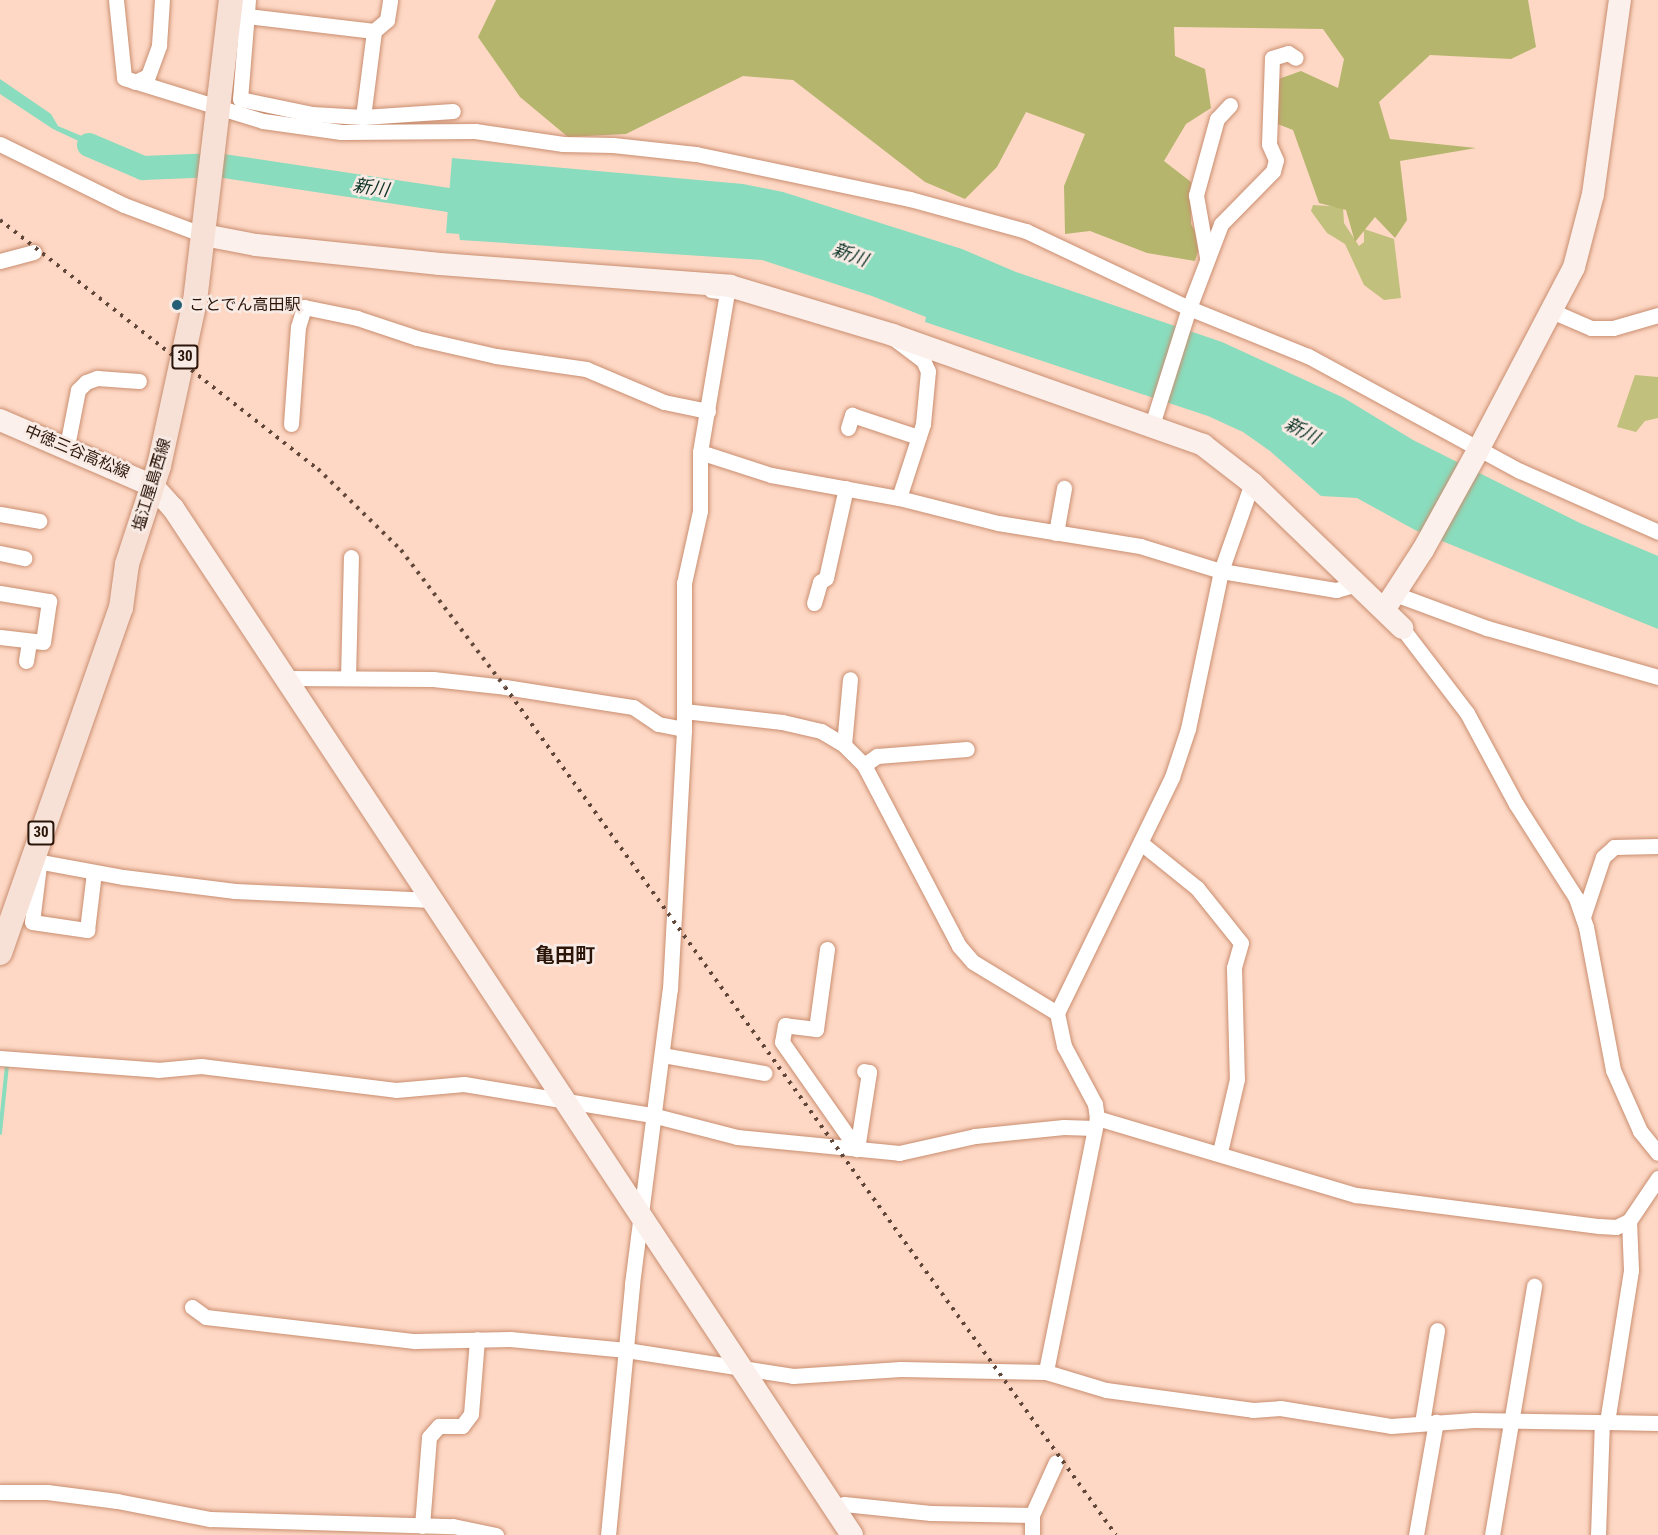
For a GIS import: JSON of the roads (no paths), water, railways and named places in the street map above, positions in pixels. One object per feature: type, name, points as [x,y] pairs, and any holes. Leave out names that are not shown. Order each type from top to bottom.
[{"type":"main road","name":"塩江屋島西線","points":[[0,953],[35,861],[121,608],[127,564],[153,486],[184,362],[205,230],[217,115],[239,8]]},
{"type":"street","points":[[116,0],[124,78],[217,115],[341,132],[475,131],[563,144],[613,145],[747,162],[1026,231],[1189,308],[1308,356],[1478,452],[1658,532]]},
{"type":"street","points":[[135,82],[148,76],[159,45],[162,0]]},
{"type":"street","points":[[248,0],[239,8],[240,99],[312,114],[363,117],[453,111]]},
{"type":"street","points":[[363,117],[374,31],[387,20],[390,0]]},
{"type":"street","points":[[1390,602],[1424,550],[1478,452],[1554,312],[1574,267],[1593,194],[1620,0]]},
{"type":"street","points":[[239,8],[374,31]]},
{"type":"street","points":[[1154,418],[1189,308],[1221,224],[1273,171],[1276,160],[1269,144],[1272,58],[1288,53],[1296,58]]},
{"type":"street","points":[[1207,257],[1196,195],[1217,119],[1230,105]]},
{"type":"street","points":[[1,145],[124,205],[256,245],[440,264],[662,278],[757,292],[1154,418],[1203,445],[1252,483],[1353,585],[1390,602],[1658,677]]},
{"type":"street","points":[[0,261],[34,252]]},
{"type":"street","points":[[608,1535],[626,1350],[652,1115],[662,1055],[675,922],[684,729],[684,583],[700,512],[700,452],[727,292],[667,285],[662,278]]},
{"type":"street","points":[[291,424],[298,327],[304,308],[357,318],[417,338],[496,356],[585,369],[664,402],[708,411]]},
{"type":"street","points":[[1554,312],[1591,328],[1613,328],[1658,315]]},
{"type":"street","points":[[893,335],[902,348],[923,360],[928,371],[918,437],[899,498]]},
{"type":"street","points":[[67,446],[78,390],[86,382],[97,378],[138,381]]},
{"type":"street","points":[[848,428],[852,415],[918,437]]},
{"type":"street","name":"中徳三谷高松線","points":[[0,420],[67,446],[153,486]]},
{"type":"street","points":[[700,452],[771,475],[899,498],[976,519],[1140,546],[1221,571],[1336,590],[1353,585]]},
{"type":"street","points":[[1046,1372],[1096,1123],[1095,1104],[1064,1046],[1057,1013],[1172,777],[1188,729],[1221,571],[1252,483]]},
{"type":"street","points":[[153,486],[173,508],[852,1535]]},
{"type":"street","points":[[814,603],[820,582],[826,578],[846,488]]},
{"type":"street","points":[[1056,533],[1064,488]]},
{"type":"street","points":[[0,514],[39,521]]},
{"type":"street","points":[[0,553],[24,558]]},
{"type":"street","points":[[348,678],[351,556]]},
{"type":"street","points":[[0,593],[49,601],[43,642],[0,637]]},
{"type":"street","points":[[1390,602],[1402,628],[1467,713],[1516,804],[1561,871],[1582,917],[1613,1070],[1635,1122],[1658,1153]]},
{"type":"street","points":[[26,661],[29,640]]},
{"type":"street","points":[[285,678],[433,679],[592,699],[633,707],[658,724],[684,729]]},
{"type":"street","points":[[844,745],[850,679]]},
{"type":"street","points":[[684,711],[782,722],[821,732],[844,745],[864,765],[959,945],[973,962],[1057,1013]]},
{"type":"street","points":[[864,765],[877,756],[967,749]]},
{"type":"street","points":[[1141,843],[1197,888],[1241,943],[1234,968],[1237,1079],[1220,1152]]},
{"type":"street","points":[[1582,917],[1603,857],[1614,847],[1658,846]]},
{"type":"street","points":[[94,872],[87,930],[32,922],[35,861],[94,872],[235,891],[432,900]]},
{"type":"street","points":[[828,949],[816,1029],[785,1025],[782,1042],[856,1149]]},
{"type":"street","points":[[662,1055],[764,1073]]},
{"type":"street","points":[[0,1058],[158,1070],[201,1066],[396,1090],[464,1084],[652,1115],[737,1137],[899,1153],[975,1136],[1096,1123],[1220,1152],[1331,1189],[1387,1201],[1616,1227],[1629,1221],[1658,1178]]},
{"type":"street","points":[[856,1149],[869,1072],[864,1071]]},
{"type":"street","points":[[1598,1535],[1604,1422],[1630,1270],[1629,1221]]},
{"type":"street","points":[[1492,1535],[1534,1286]]},
{"type":"street","points":[[192,1307],[206,1317],[415,1341],[510,1339],[626,1350],[793,1376],[901,1369],[1046,1372],[1106,1390],[1253,1410],[1280,1408],[1391,1426],[1429,1422],[1513,1421],[1658,1423]]},
{"type":"street","points":[[1416,1535],[1437,1330]]},
{"type":"street","points":[[422,1526],[429,1437],[439,1426],[462,1426],[471,1414],[477,1340]]},
{"type":"street","points":[[1032,1535],[1032,1515],[1056,1462]]},
{"type":"street","points":[[0,1492],[48,1492],[106,1499],[210,1519],[368,1530],[453,1526],[496,1535]]},
{"type":"street","points":[[835,1509],[844,1504],[931,1513],[1032,1515]]},
{"type":"water","points":[[0,79],[51,114],[58,126],[124,154],[115,158],[53,129],[0,94]]},
{"type":"water","points":[[452,158],[743,184],[783,192],[962,249],[1016,272],[1222,342],[1344,398],[1413,440],[1580,523],[1658,556],[1658,629],[1415,530],[1357,498],[1321,496],[1270,451],[1243,432],[1208,416],[925,322],[926,317],[872,296],[762,260],[460,240],[459,234],[446,233]]},
{"type":"waterway","name":"新川","points":[[89,145],[143,168],[217,165],[449,200],[479,200]]},
{"type":"waterway","points":[[0,1133],[7,1065]]},
{"type":"railway","points":[[0,220],[318,469],[401,550],[505,687],[1116,1535]]},
{"type":"place","name":"ことでん高田駅","points":[[177,305]]},
{"type":"district","name":"亀田町","points":[[565,955]]}]
